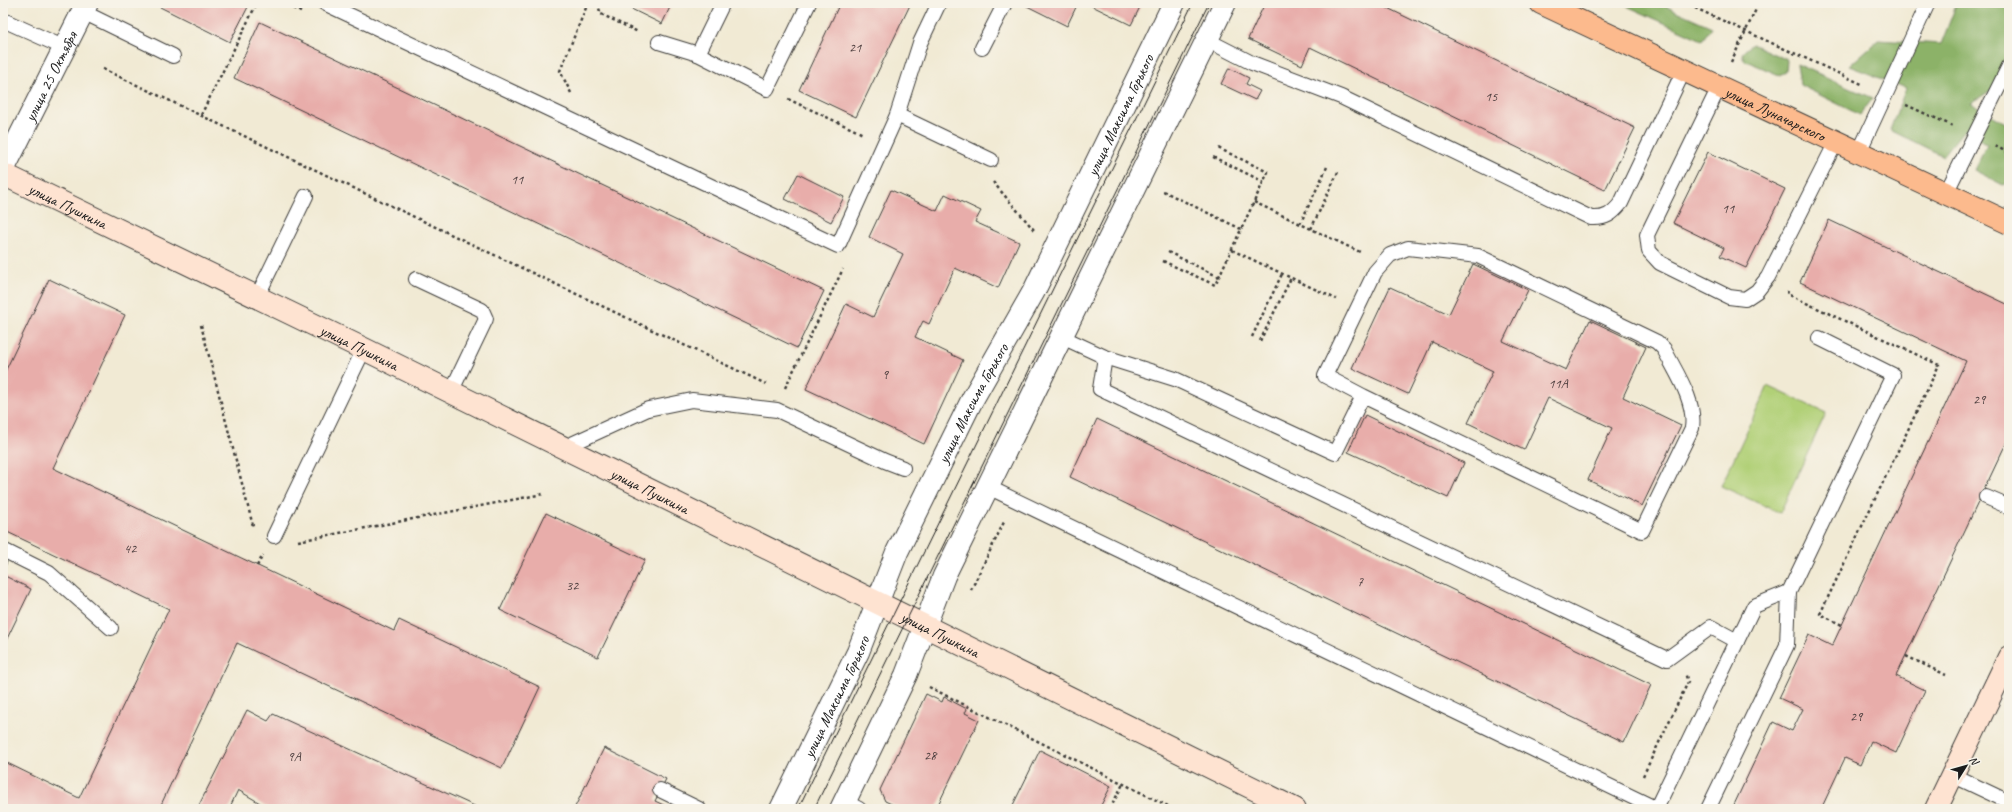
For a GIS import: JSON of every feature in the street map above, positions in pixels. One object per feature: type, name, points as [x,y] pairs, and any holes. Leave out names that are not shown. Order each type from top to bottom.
[{"type":"main road","name":"улица Луначарского","points":[[1541,3],[2009,223]]},
{"type":"main road","name":"улица Пушкина","points":[[3,174],[364,349],[1296,809]]},
{"type":"main road","points":[[1936,809],[2009,657]]},
{"type":"street","name":"улица Максима Горького","points":[[782,809],[858,652],[897,552],[969,407],[1034,291],[1174,3]]},
{"type":"street","points":[[848,806],[906,675],[944,576],[1225,3]]},
{"type":"street","name":"улица 25 Октября","points":[[3,170],[85,7]]},
{"type":"lane","points":[[324,3],[838,246],[897,115],[920,43],[939,3]]},
{"type":"lane","points":[[698,54],[723,3]]},
{"type":"lane","points":[[659,42],[698,54],[767,89],[808,3]]},
{"type":"lane","points":[[982,48],[1005,3]]},
{"type":"lane","points":[[1859,152],[1928,3]]},
{"type":"lane","points":[[85,7],[173,56]]},
{"type":"lane","points":[[3,20],[65,48]]},
{"type":"lane","points":[[1207,40],[1252,63],[1341,97],[1591,218],[1602,219],[1613,213],[1621,203],[1684,70]]},
{"type":"lane","points":[[1946,193],[2009,66]]},
{"type":"lane","points":[[1719,87],[1647,235],[1649,251],[1660,263],[1729,297],[1745,298],[1757,291],[1768,277],[1836,142]]},
{"type":"lane","points":[[897,115],[991,160]]},
{"type":"lane","points":[[257,297],[306,196]]},
{"type":"lane","points":[[1408,248],[1478,256],[1658,342],[1664,349],[1691,405],[1693,417],[1692,428],[1642,531],[1363,396],[1325,376],[1375,272],[1383,263],[1390,254],[1408,248]]},
{"type":"lane","points":[[416,279],[482,310],[486,319],[451,392]]},
{"type":"lane","points":[[1062,337],[1105,357],[1175,379],[1335,453],[1363,396]]},
{"type":"lane","points":[[1708,809],[1787,645],[1789,592],[1893,374],[1818,338]]},
{"type":"lane","points":[[274,536],[364,349]]},
{"type":"lane","points":[[1105,357],[1100,389],[1667,659],[1711,627],[1737,641]]},
{"type":"lane","points":[[564,448],[648,409],[692,400],[777,410],[903,468]]},
{"type":"lane","points":[[988,487],[1657,809],[1754,606],[1789,592]]},
{"type":"lane","points":[[1986,497],[2009,507]]},
{"type":"lane","points":[[3,550],[49,573],[111,628]]},
{"type":"lane","points":[[1952,775],[2009,802]]},
{"type":"lane","points":[[660,790],[699,809]]},
{"type":"path","points":[[201,115],[257,3]]},
{"type":"path","points":[[282,3],[304,13]]},
{"type":"path","points":[[587,127],[560,71],[588,3]]},
{"type":"path","points":[[596,3],[601,14],[659,42]]},
{"type":"path","points":[[1684,3],[2009,153]]},
{"type":"path","points":[[1719,87],[1759,3]]},
{"type":"path","points":[[104,69],[769,385]]},
{"type":"path","points":[[767,89],[884,144]]},
{"type":"path","points":[[1163,261],[1215,285],[1219,277],[1268,172],[1218,148]]},
{"type":"path","points":[[1213,157],[1264,182]]},
{"type":"path","points":[[1300,224],[1327,167]]},
{"type":"path","points":[[1311,229],[1338,172]]},
{"type":"path","points":[[986,178],[993,182],[1036,232]]},
{"type":"path","points":[[1162,191],[1241,229]]},
{"type":"path","points":[[1254,202],[1383,263]]},
{"type":"path","points":[[1232,250],[1357,309]]},
{"type":"path","points":[[1168,252],[1219,277]]},
{"type":"path","points":[[783,392],[847,263]]},
{"type":"path","points":[[838,267],[844,270]]},
{"type":"path","points":[[1252,337],[1282,274]]},
{"type":"path","points":[[1260,341],[1290,278]]},
{"type":"path","points":[[201,325],[252,526],[289,543],[543,494]]},
{"type":"path","points":[[258,566],[274,536]]},
{"type":"path","points":[[1906,656],[1946,674]]},
{"type":"path","points":[[1633,797],[1688,682],[1683,666],[1667,659]]},
{"type":"path","points":[[924,684],[1174,809]]},
{"type":"path","points":[[1110,809],[1123,784]]},
{"type":"green space","points":[[1620,3],[1658,3],[1712,27],[1702,40]]},
{"type":"green space","points":[[1957,3],[2009,3],[2009,79],[1971,103],[2009,125],[2009,183],[2003,185],[1974,170],[1987,144],[1964,130],[1943,156],[1890,130],[1906,88],[1849,66],[1878,40],[1941,44]]},
{"type":"green space","points":[[1752,44],[1787,60],[1786,72],[1779,75],[1744,60],[1742,53]]},
{"type":"green space","points":[[1797,64],[1873,98],[1860,115],[1800,85]]},
{"type":"green space","points":[[1768,386],[1826,413],[1780,513],[1721,486]]},
{"type":"building","points":[[152,3],[250,3],[230,42]]},
{"type":"building","points":[[619,3],[672,3],[662,24]]},
{"type":"building","points":[[840,3],[911,3],[856,117],[799,90]]},
{"type":"building","points":[[1078,3],[1067,26],[1023,4]]},
{"type":"building","points":[[1086,3],[1142,3],[1131,25]]},
{"type":"building","points":[[1265,3],[1377,3],[1635,128],[1605,190],[1310,47],[1302,65],[1248,39]]},
{"type":"building","points":[[260,22],[824,291],[797,348],[234,78]]},
{"type":"building","points":[[1229,68],[1249,78],[1246,84],[1260,91],[1255,100],[1221,84]]},
{"type":"building","points":[[1708,152],[1785,189],[1746,268],[1720,256],[1724,248],[1673,223]]},
{"type":"building","points":[[798,174],[844,197],[831,222],[785,199]]},
{"type":"building","points":[[891,190],[937,211],[945,194],[981,211],[975,222],[1019,242],[998,288],[955,268],[929,324],[923,321],[915,337],[963,360],[924,444],[806,389],[846,304],[873,317],[903,254],[869,237]]},
{"type":"building","points":[[1829,220],[2009,305],[2009,437],[1896,676],[1925,690],[1896,753],[1871,741],[1860,765],[1845,758],[1821,809],[1732,809],[1773,722],[1792,731],[1803,709],[1779,698],[1809,635],[1832,646],[1966,361],[1800,282]]},
{"type":"building","points":[[1473,264],[1528,290],[1503,341],[1566,370],[1590,320],[1646,347],[1623,397],[1681,425],[1642,506],[1588,480],[1612,428],[1548,398],[1524,450],[1468,423],[1493,371],[1432,342],[1408,394],[1352,368],[1390,287],[1449,314]]},
{"type":"building","points":[[49,279],[125,315],[53,468],[394,631],[399,620],[540,687],[502,768],[237,643],[159,809],[3,809],[3,761],[79,798],[169,609],[3,530],[3,376]]},
{"type":"building","points":[[1365,415],[1464,463],[1448,498],[1348,452]]},
{"type":"building","points":[[1097,419],[1651,685],[1624,742],[1070,477]]},
{"type":"building","points":[[546,513],[645,560],[598,657],[500,610]]},
{"type":"building","points":[[3,560],[7,562],[3,571]]},
{"type":"building","points":[[3,575],[31,589],[3,647]]},
{"type":"building","points":[[926,694],[942,702],[944,697],[967,709],[965,713],[979,720],[936,809],[902,809],[885,801],[880,790]]},
{"type":"building","points":[[247,710],[268,721],[273,714],[481,809],[270,809],[238,790],[229,809],[197,809]]},
{"type":"building","points":[[604,748],[666,779],[655,801],[672,809],[574,809]]},
{"type":"building","points":[[1040,750],[1111,786],[1099,809],[1016,809],[1012,807]]},
{"type":"tram line","points":[[798,809],[1193,3]]},
{"type":"tram line","points":[[814,809],[1209,3]]}]
